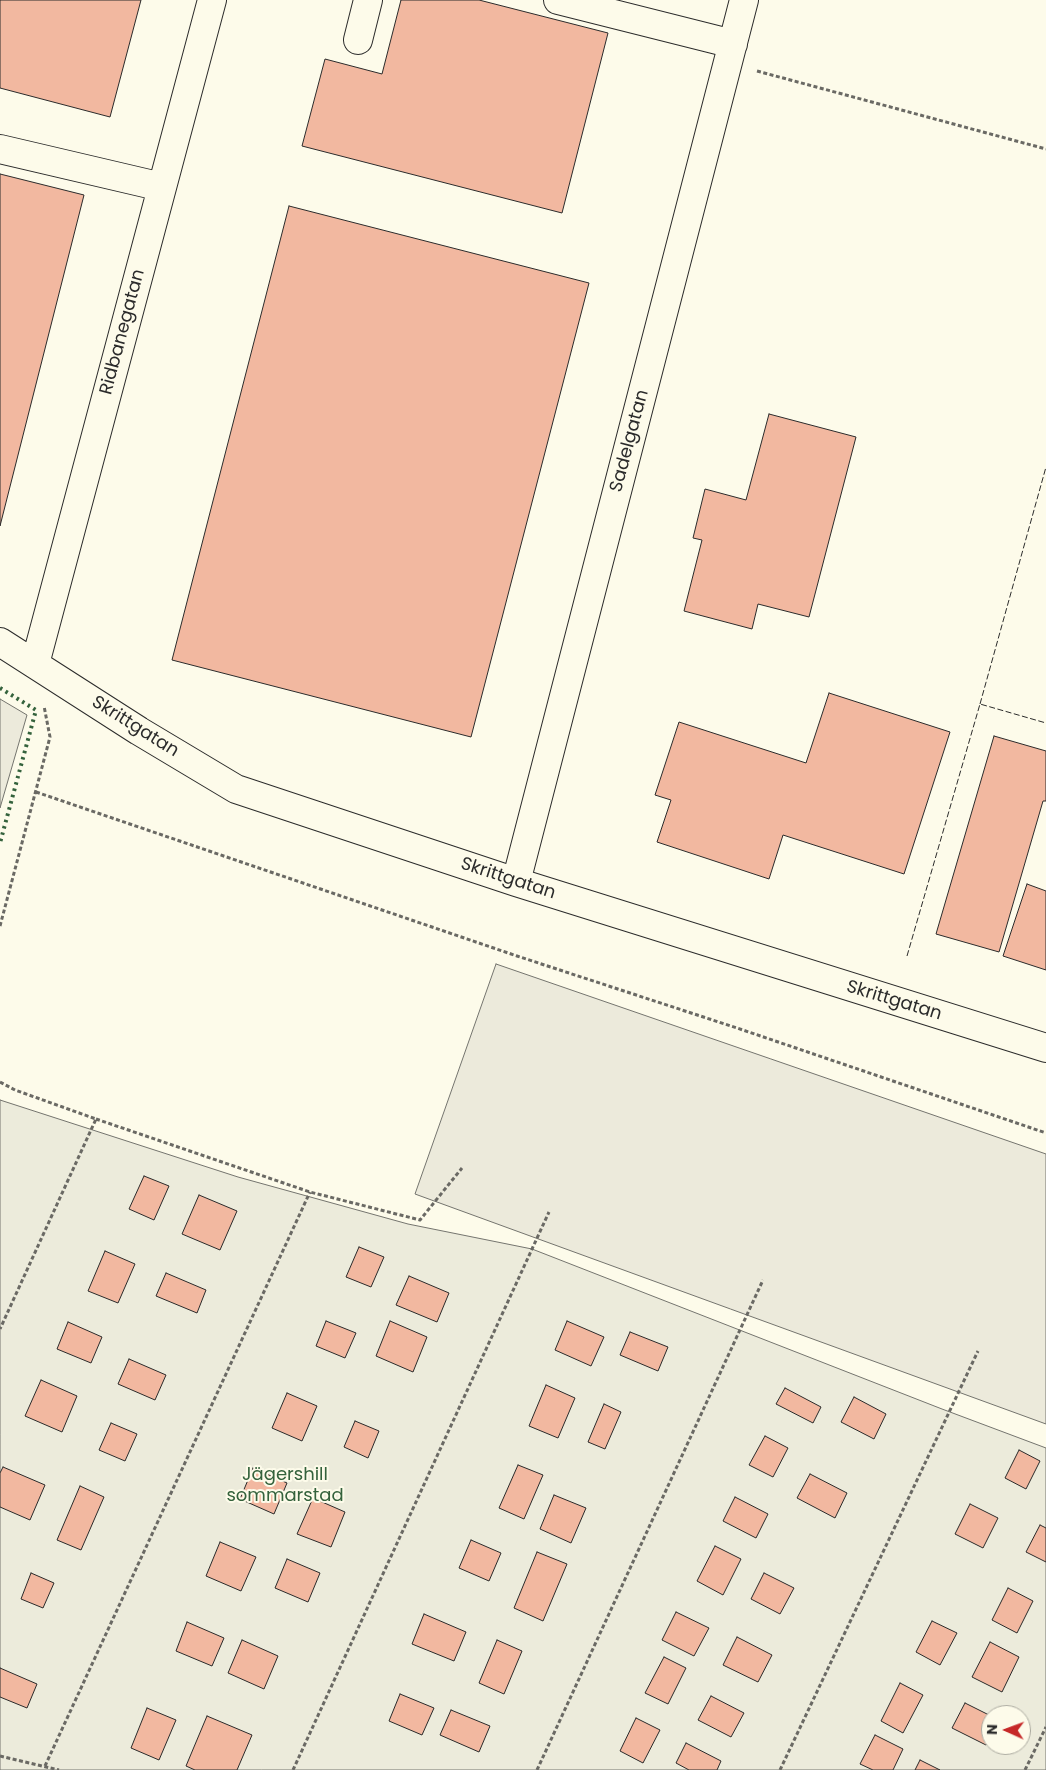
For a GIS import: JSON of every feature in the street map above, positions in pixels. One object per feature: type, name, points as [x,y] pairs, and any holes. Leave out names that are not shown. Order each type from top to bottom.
[{"type":"street","name":"Ridbanegatan","points":[[36,664],[212,0]]},
{"type":"street","points":[[358,40],[368,0]]},
{"type":"street","points":[[558,0],[731,54]]},
{"type":"street","name":"Sadelgatan","points":[[516,882],[744,0]]},
{"type":"street","points":[[0,148],[162,187]]},
{"type":"street","name":"Skrittgatan","points":[[0,642],[138,731],[236,789],[516,882],[1046,1048]]},
{"type":"path","points":[[731,54],[1046,149]]},
{"type":"path","points":[[0,926],[50,737],[36,664]]},
{"type":"path","points":[[36,792],[516,956],[737,1028],[1046,1133]]},
{"type":"path","points":[[0,1082],[15,1090],[96,1119],[310,1192],[420,1220],[462,1168]]},
{"type":"path","points":[[0,1329],[96,1119]]},
{"type":"path","points":[[44,1766],[310,1192]]},
{"type":"path","points":[[293,1770],[549,1212]]},
{"type":"path","points":[[537,1770],[763,1280]]},
{"type":"path","points":[[780,1770],[978,1351]]},
{"type":"path","points":[[1025,1770],[1046,1727]]},
{"type":"path","points":[[0,1756],[59,1770]]},
{"type":"green space","name":"Jägershill sommarstad","points":[[0,1100],[238,1177],[408,1224],[532,1249],[1046,1448],[1046,1770],[0,1770]]},
{"type":"shaded area","points":[[0,699],[27,715],[0,808]]},
{"type":"shaded area","points":[[496,964],[1046,1154],[1046,1424],[415,1194]]},
{"type":"building","points":[[0,0],[141,0],[110,117],[0,88]]},
{"type":"building","points":[[401,0],[479,0],[608,33],[562,213],[302,146],[325,59],[382,74]]},
{"type":"building","points":[[0,174],[84,195],[0,526]]},
{"type":"building","points":[[289,206],[589,283],[471,737],[172,660]]},
{"type":"building","points":[[769,414],[856,437],[809,617],[758,604],[752,629],[684,611],[702,540],[693,538],[705,489],[746,500]]},
{"type":"building","points":[[829,693],[950,732],[904,874],[783,835],[769,879],[657,842],[671,800],[655,795],[679,722],[806,763]]},
{"type":"building","points":[[994,736],[1046,751],[1046,801],[1043,801],[999,952],[936,934]]},
{"type":"building","points":[[1027,884],[1046,891],[1046,970],[1003,956]]},
{"type":"building","points":[[144,1176],[169,1186],[154,1220],[129,1209]]},
{"type":"building","points":[[199,1195],[237,1211],[220,1250],[182,1234]]},
{"type":"building","points":[[359,1247],[384,1257],[371,1287],[346,1277]]},
{"type":"building","points":[[105,1251],[135,1264],[118,1303],[88,1291]]},
{"type":"building","points":[[166,1273],[206,1290],[197,1313],[156,1296]]},
{"type":"building","points":[[409,1276],[449,1293],[437,1322],[396,1305]]},
{"type":"building","points":[[326,1321],[356,1333],[345,1358],[316,1346]]},
{"type":"building","points":[[390,1321],[427,1337],[413,1372],[376,1356]]},
{"type":"building","points":[[567,1321],[604,1337],[591,1366],[555,1350]]},
{"type":"building","points":[[68,1322],[102,1337],[91,1363],[57,1349]]},
{"type":"building","points":[[630,1332],[668,1347],[658,1371],[620,1355]]},
{"type":"building","points":[[129,1359],[166,1375],[155,1400],[118,1384]]},
{"type":"building","points":[[41,1380],[77,1396],[62,1432],[25,1416]]},
{"type":"building","points":[[546,1385],[575,1398],[558,1438],[529,1426]]},
{"type":"building","points":[[785,1388],[821,1407],[813,1423],[776,1404]]},
{"type":"building","points":[[287,1393],[317,1406],[302,1441],[272,1428]]},
{"type":"building","points":[[854,1397],[886,1414],[874,1439],[841,1422]]},
{"type":"building","points":[[604,1404],[621,1412],[605,1449],[588,1442]]},
{"type":"building","points":[[355,1421],[379,1431],[368,1458],[344,1447]]},
{"type":"building","points":[[111,1423],[137,1434],[125,1461],[99,1450]]},
{"type":"building","points":[[765,1436],[788,1448],[773,1477],[749,1465]]},
{"type":"building","points":[[1019,1450],[1040,1461],[1026,1489],[1005,1478]]},
{"type":"building","points":[[518,1465],[543,1475],[524,1519],[499,1508]]},
{"type":"building","points":[[3,1467],[45,1485],[30,1520],[0,1507],[0,1473]]},
{"type":"building","points":[[253,1468],[287,1483],[274,1514],[240,1499]]},
{"type":"building","points":[[810,1474],[847,1493],[835,1518],[797,1498]]},
{"type":"building","points":[[80,1486],[104,1497],[81,1550],[57,1540]]},
{"type":"building","points":[[554,1495],[586,1508],[571,1543],[540,1529]]},
{"type":"building","points":[[735,1497],[768,1514],[756,1538],[723,1521]]},
{"type":"building","points":[[313,1498],[345,1512],[331,1547],[297,1534]]},
{"type":"building","points":[[970,1504],[998,1518],[983,1548],[955,1534]]},
{"type":"building","points":[[1040,1525],[1046,1528],[1046,1562],[1026,1552]]},
{"type":"building","points":[[471,1540],[501,1553],[489,1581],[459,1568]]},
{"type":"building","points":[[220,1542],[256,1557],[241,1591],[206,1576]]},
{"type":"building","points":[[715,1546],[741,1559],[723,1595],[697,1581]]},
{"type":"building","points":[[537,1552],[567,1564],[543,1621],[514,1608]]},
{"type":"building","points":[[287,1559],[320,1573],[308,1602],[275,1588]]},
{"type":"building","points":[[31,1573],[54,1583],[43,1608],[21,1599]]},
{"type":"building","points":[[764,1573],[794,1588],[780,1614],[751,1599]]},
{"type":"building","points":[[1008,1588],[1033,1601],[1017,1633],[992,1620]]},
{"type":"building","points":[[676,1612],[709,1628],[694,1656],[662,1640]]},
{"type":"building","points":[[424,1614],[466,1632],[454,1661],[412,1644]]},
{"type":"building","points":[[932,1621],[957,1633],[940,1665],[916,1652]]},
{"type":"building","points":[[187,1622],[224,1638],[212,1666],[176,1651]]},
{"type":"building","points":[[737,1637],[772,1655],[758,1682],[723,1665]]},
{"type":"building","points":[[242,1640],[278,1656],[264,1689],[228,1673]]},
{"type":"building","points":[[497,1640],[522,1651],[504,1694],[479,1683]]},
{"type":"building","points":[[990,1642],[1019,1657],[1002,1692],[972,1677]]},
{"type":"building","points":[[664,1657],[686,1668],[668,1704],[645,1693]]},
{"type":"building","points":[[0,1668],[37,1684],[27,1708],[0,1697]]},
{"type":"building","points":[[900,1683],[923,1695],[903,1733],[881,1721]]},
{"type":"building","points":[[400,1694],[434,1708],[422,1735],[389,1721]]},
{"type":"building","points":[[711,1696],[744,1713],[731,1737],[698,1720]]},
{"type":"building","points":[[965,1703],[981,1711],[981,1742],[952,1728]]},
{"type":"building","points":[[147,1708],[176,1720],[159,1760],[131,1748]]},
{"type":"building","points":[[451,1710],[490,1726],[479,1752],[440,1735]]},
{"type":"building","points":[[207,1716],[252,1735],[237,1770],[195,1770],[186,1766]]},
{"type":"building","points":[[636,1718],[660,1730],[643,1763],[620,1751]]},
{"type":"building","points":[[875,1735],[903,1749],[893,1770],[873,1770],[860,1764]]},
{"type":"building","points":[[686,1743],[721,1761],[717,1770],[689,1770],[676,1763]]},
{"type":"building","points":[[920,1760],[940,1770],[915,1770]]},
{"type":"hedge","points":[[0,688],[36,710],[0,843]]},
{"type":"fence","points":[[980,704],[1046,467]]},
{"type":"fence","points":[[907,956],[980,704],[1046,723]]}]
